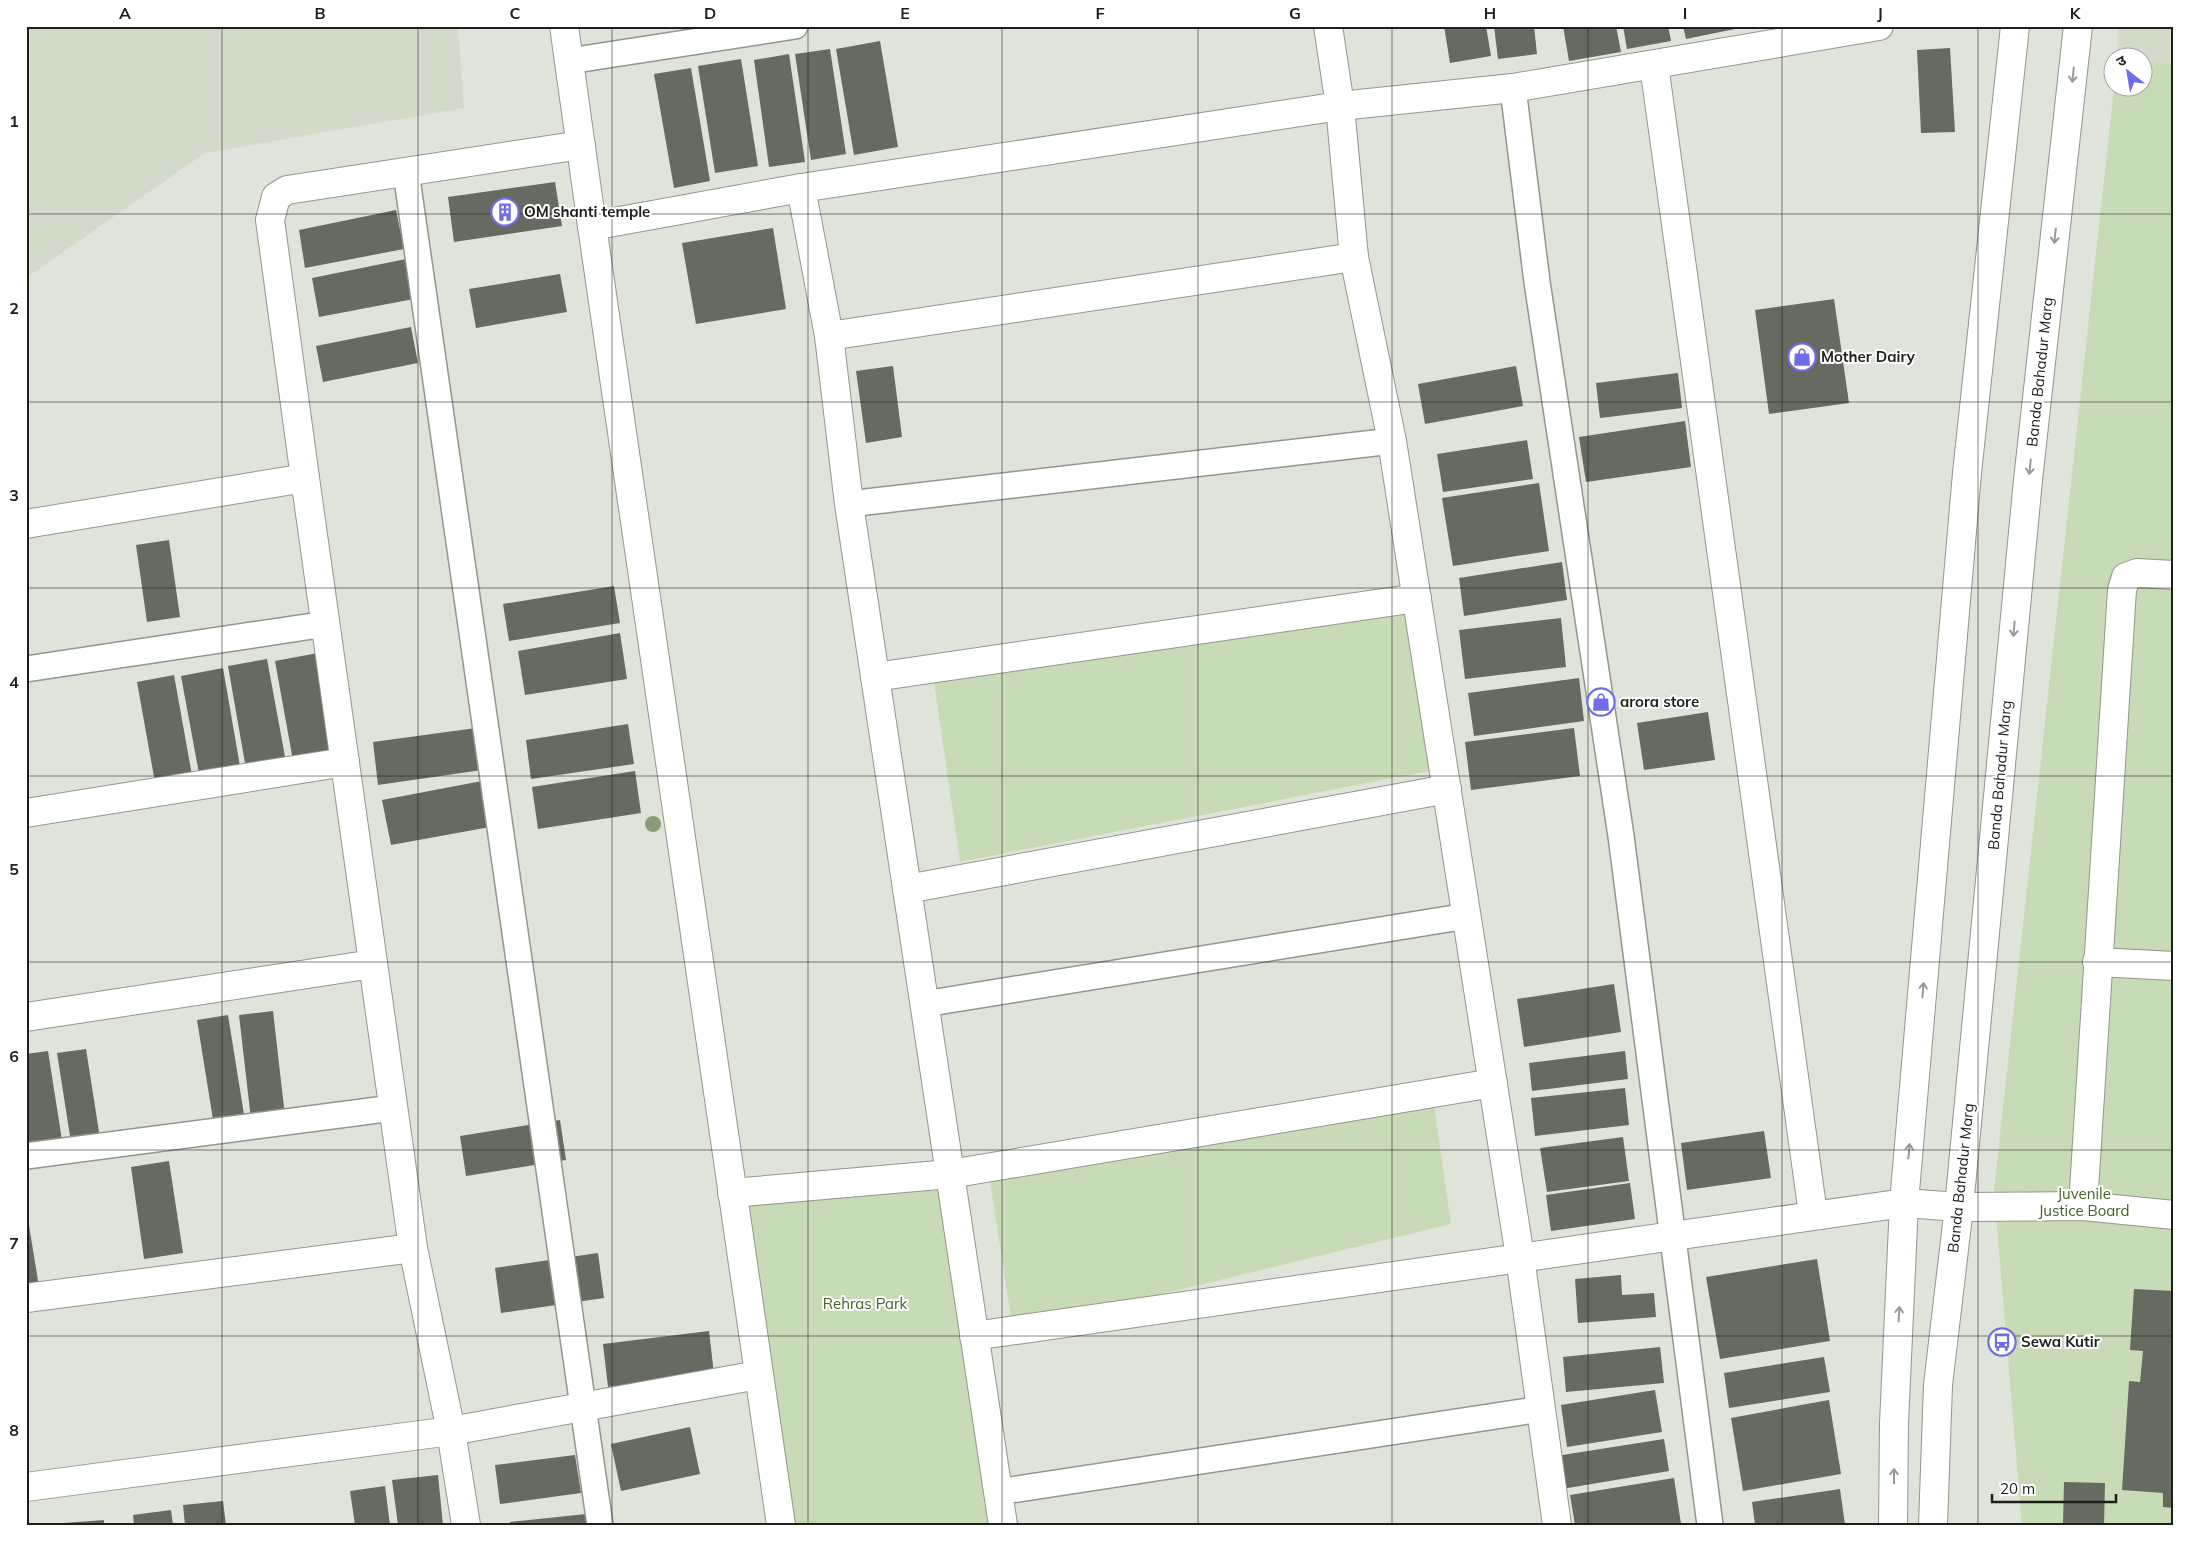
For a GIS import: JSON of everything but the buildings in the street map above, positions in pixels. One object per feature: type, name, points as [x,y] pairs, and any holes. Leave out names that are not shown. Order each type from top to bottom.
[{"type":"street","points":[[564,26],[781,1525]]},
{"type":"street","points":[[1328,26],[1340,106],[1354,257],[1392,441],[1520,1256],[1557,1525]]},
{"type":"street","points":[[592,226],[801,188],[1340,106],[1513,88],[1879,26]]},
{"type":"street","points":[[1894,1525],[1894,1424],[1904,1203],[1967,473],[2015,26]]},
{"type":"street","name":"Banda Bahadur Marg","points":[[1934,1525],[1938,1385],[1959,1207],[2028,490],[2078,26]]},
{"type":"street","points":[[1654,65],[1813,1214]]},
{"type":"street","points":[[466,1525],[451,1431],[412,1248],[270,220],[276,197],[287,190],[581,145]]},
{"type":"street","points":[[801,188],[829,336],[849,504],[1003,1525]]},
{"type":"street","points":[[829,336],[1354,257]]},
{"type":"street","points":[[26,524],[305,478]]},
{"type":"street","points":[[2083,1206],[2122,590],[2126,578],[2137,573],[2174,575]]},
{"type":"street","points":[[875,677],[1417,598]]},
{"type":"street","points":[[26,813],[345,762]]},
{"type":"street","points":[[907,889],[1447,789]]},
{"type":"street","points":[[2097,962],[2174,966]]},
{"type":"street","points":[[26,1017],[373,964]]},
{"type":"street","points":[[732,1193],[950,1174],[1493,1084]]},
{"type":"street","points":[[974,1336],[1672,1234],[1904,1203],[1959,1207],[2083,1206],[2174,1215]]},
{"type":"street","points":[[26,1298],[412,1248]]},
{"type":"street","points":[[26,1486],[451,1431],[758,1375]]},
{"type":"lane","points":[[569,61],[794,26]]},
{"type":"lane","points":[[1513,88],[1537,282],[1621,836],[1710,1525]]},
{"type":"lane","points":[[406,172],[600,1525]]},
{"type":"lane","points":[[849,504],[1392,441]]},
{"type":"lane","points":[[26,668],[326,624]]},
{"type":"lane","points":[[924,1004],[1467,916]]},
{"type":"lane","points":[[26,1156],[393,1108]]},
{"type":"lane","points":[[998,1492],[1541,1409]]},
{"type":"shaded area","points":[[26,26],[458,26],[464,108],[205,153],[26,278]]},
{"type":"shaded area","points":[[2118,26],[2174,26],[2174,64],[2152,63],[2152,48],[2117,48]]},
{"type":"green space","name":"Juvenile Justice Board","points":[[2152,63],[2174,64],[2174,1525],[2022,1525],[1994,1191],[2113,98],[2152,98]]},
{"type":"green space","points":[[1417,598],[1444,768],[960,862],[931,660]]},
{"type":"green space","points":[[1432,1091],[1451,1224],[1013,1330],[986,1156]]},
{"type":"green space","name":"Rehras Park","points":[[952,1186],[1003,1525],[794,1525],[746,1206]]},
{"type":"place","name":"OM shanti temple","points":[[505,212]]},
{"type":"place","name":"Mother Dairy","points":[[1802,357]]},
{"type":"place","name":"arora store","points":[[1601,702]]},
{"type":"place","name":"Sewa Kutir","points":[[2002,1342]]}]
